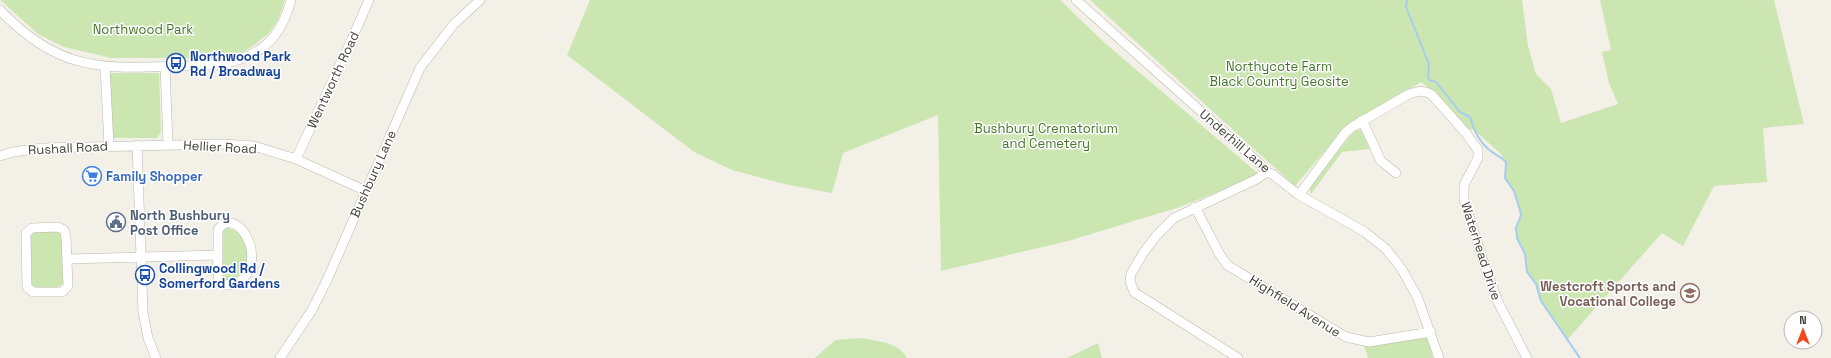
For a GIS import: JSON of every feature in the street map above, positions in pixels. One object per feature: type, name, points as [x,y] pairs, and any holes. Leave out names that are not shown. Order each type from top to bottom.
[{"type":"street","points":[[0,10],[31,38],[49,49],[74,59],[105,66],[225,64],[255,52],[268,42],[283,23],[291,0]]},
{"type":"street","name":"Wentworth Road","points":[[296,159],[369,0]]},
{"type":"street","name":"Bushbury Lane","points":[[280,358],[317,302],[420,68],[453,26],[480,0]]},
{"type":"street","name":"Underhill Lane","points":[[1076,0],[1260,164],[1266,172],[1272,174],[1299,195],[1365,232],[1386,249],[1401,268],[1417,296],[1439,358]]},
{"type":"street","points":[[105,66],[109,146]]},
{"type":"street","points":[[165,66],[168,144]]},
{"type":"street","name":"Waterhead Drive","points":[[1299,195],[1345,133],[1362,120],[1409,94],[1418,91],[1424,91],[1431,94],[1465,132],[1478,150],[1478,158],[1464,185],[1464,200],[1485,267],[1498,302],[1527,358]]},
{"type":"street","points":[[1362,120],[1381,161],[1396,173]]},
{"type":"street","name":"Hellier Road","points":[[138,145],[222,144],[254,146],[296,159],[366,191]]},
{"type":"street","points":[[138,145],[144,319],[148,338],[156,358]]},
{"type":"street","name":"Rushall Road","points":[[0,156],[13,152],[43,148],[138,145]]},
{"type":"street","points":[[1238,358],[1134,292],[1131,274],[1144,252],[1157,235],[1174,218],[1257,179],[1266,172]]},
{"type":"street","name":"Highfield Avenue","points":[[1195,207],[1219,253],[1227,264],[1346,337],[1369,342],[1431,332]]},
{"type":"street","points":[[226,223],[234,224],[241,228],[247,236],[252,256],[249,268],[242,279],[232,285],[220,282],[218,277],[218,255],[219,227],[226,223]]},
{"type":"street","points":[[32,228],[62,228],[66,237],[68,259],[68,286],[64,291],[35,293],[29,290],[27,287],[25,236],[28,231],[32,228]]},
{"type":"street","points":[[68,259],[218,255]]},
{"type":"green space","name":"Northwood Park","points":[[0,0],[285,0],[278,20],[269,33],[242,53],[225,58],[111,58],[64,47],[38,34]]},
{"type":"green space","name":"Bushbury Crematorium and Cemetery","points":[[590,0],[1060,0],[1106,44],[1260,175],[1180,207],[1068,241],[941,271],[938,115],[843,153],[832,193],[789,185],[732,170],[694,152],[567,55]]},
{"type":"green space","name":"Northycote Farm Black Country Geosite","points":[[1090,0],[1522,0],[1528,46],[1536,74],[1551,89],[1561,123],[1618,104],[1609,83],[1602,52],[1611,50],[1600,0],[1774,0],[1804,124],[1763,128],[1767,182],[1714,186],[1683,246],[1662,233],[1567,340],[1541,301],[1536,284],[1527,272],[1525,254],[1517,238],[1516,228],[1521,215],[1513,191],[1506,178],[1506,162],[1500,153],[1474,130],[1466,129],[1434,92],[1421,82],[1343,130],[1295,186]]},
{"type":"green space","points":[[108,73],[159,73],[161,132],[157,138],[113,138]]},
{"type":"green space","points":[[1355,130],[1361,130],[1370,149],[1342,152],[1311,194],[1309,186]]},
{"type":"green space","points":[[226,228],[236,231],[242,236],[247,244],[248,252],[244,270],[238,277],[229,281],[221,276],[221,232]]},
{"type":"green space","points":[[57,229],[62,232],[63,284],[57,288],[48,289],[31,287],[29,234],[32,230]]},
{"type":"green space","points":[[1422,336],[1427,338],[1433,358],[1368,358],[1364,345]]},
{"type":"green space","points":[[863,338],[894,346],[907,358],[815,358],[835,340]]},
{"type":"green space","points":[[1098,343],[1102,358],[1067,358]]},
{"type":"waterway","points":[[1407,0],[1406,7],[1429,64],[1429,80],[1436,82],[1460,112],[1470,117],[1482,142],[1488,149],[1506,162],[1505,178],[1514,191],[1521,215],[1516,228],[1517,238],[1525,254],[1527,272],[1536,284],[1541,301],[1580,358]]},
{"type":"place","name":"Northwood Park Rd / Broadway","points":[[176,63]]},
{"type":"place","name":"Family Shopper","points":[[92,176]]},
{"type":"place","name":"North Bushbury Post Office","points":[[116,222]]},
{"type":"place","name":"Collingwood Rd / Somerford Gardens","points":[[145,275]]},
{"type":"place","name":"Westcroft Sports and Vocational College","points":[[1690,293]]}]
